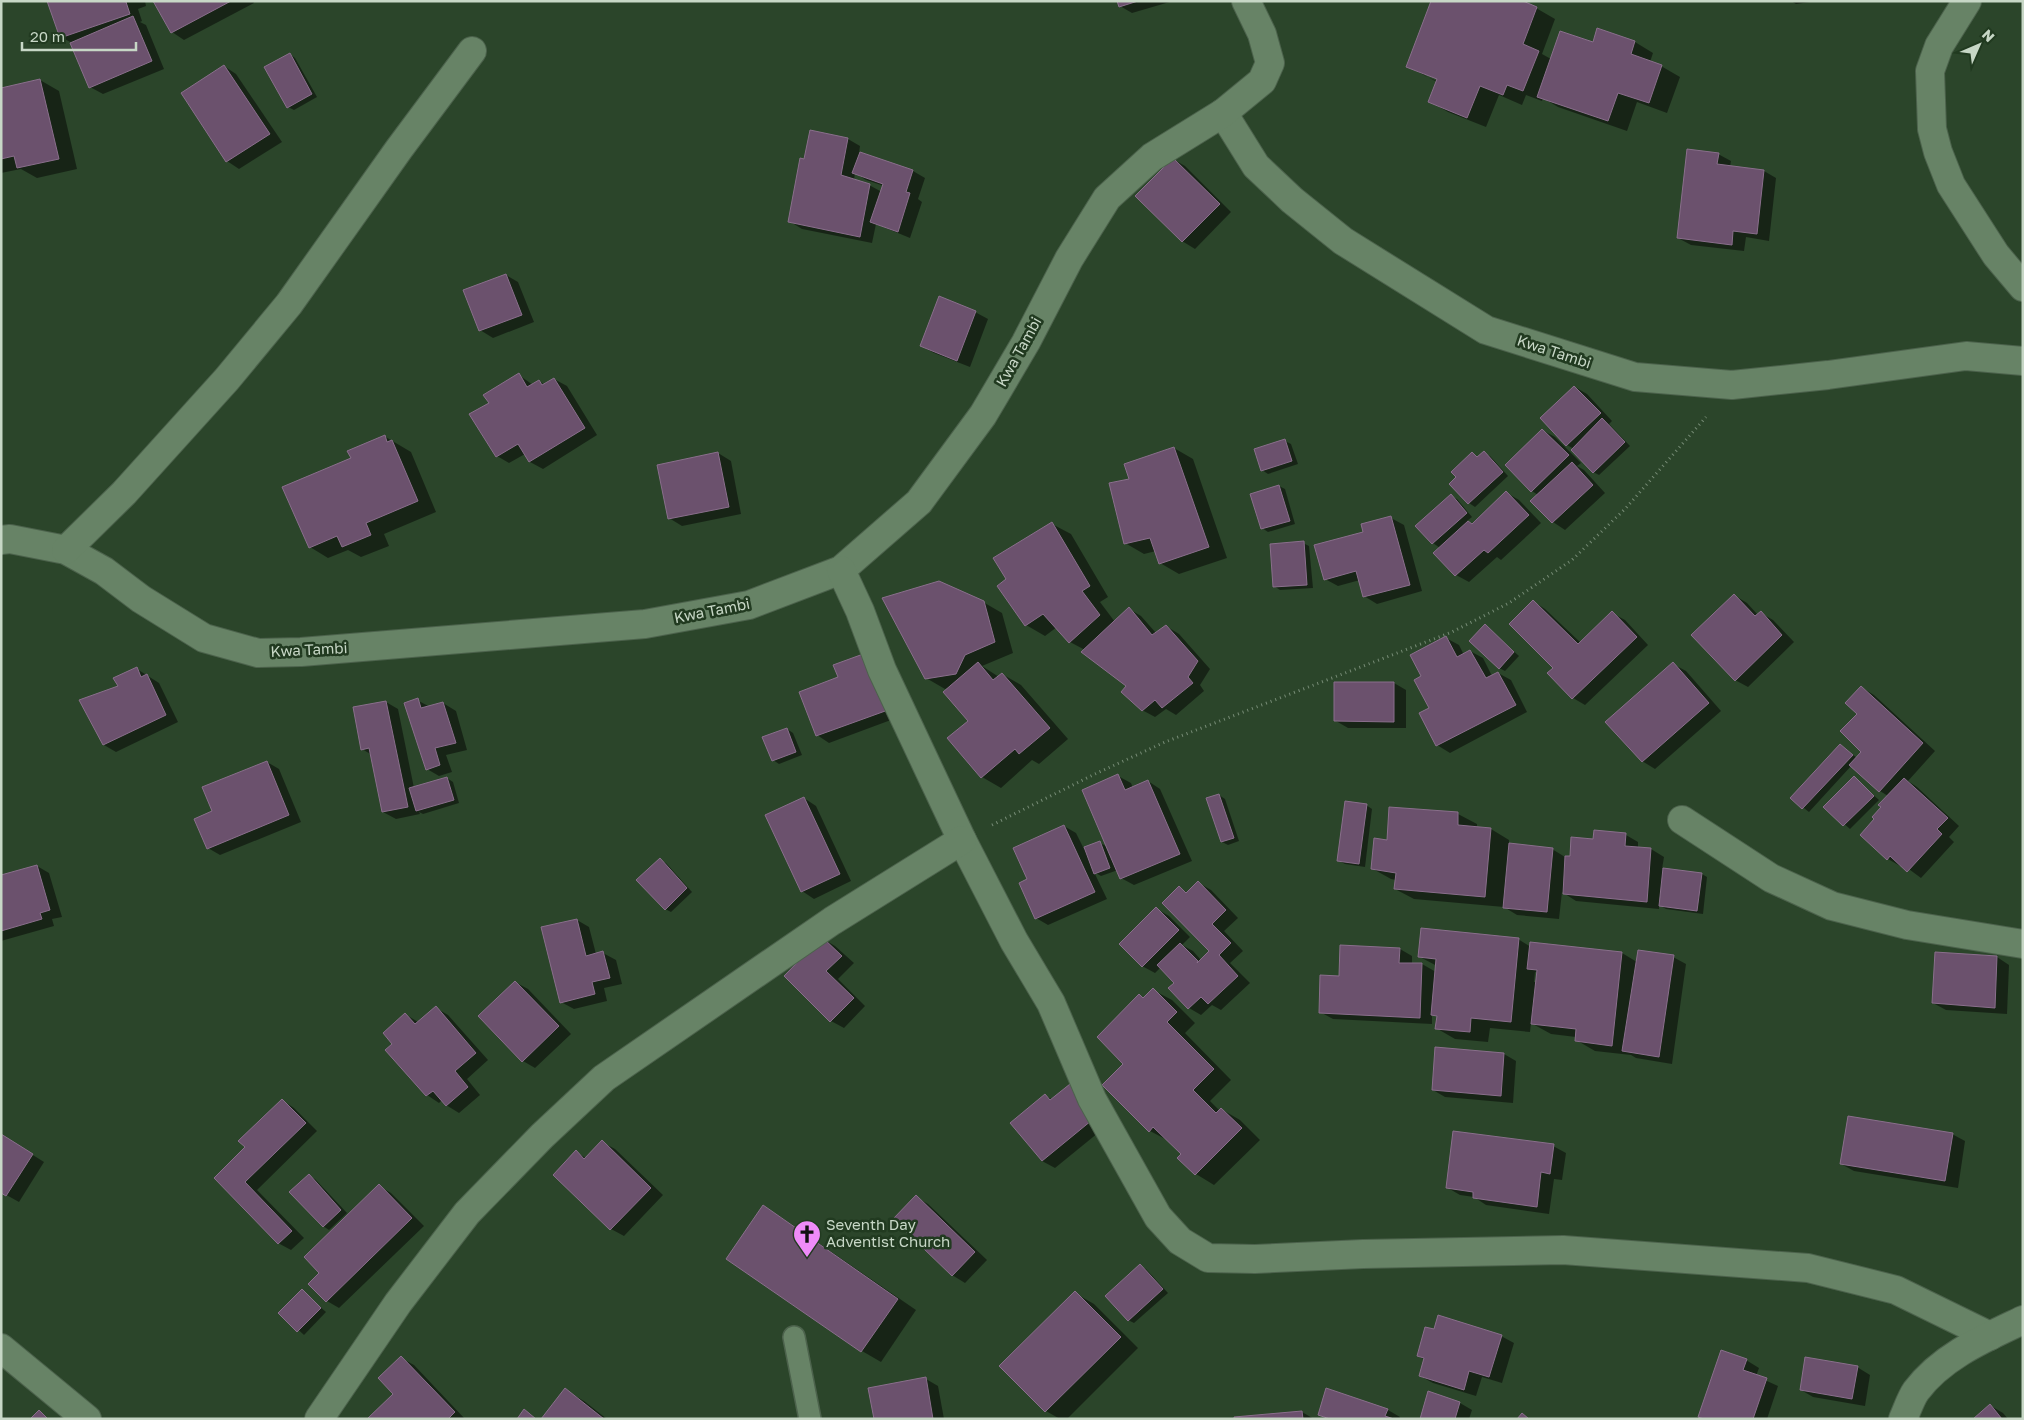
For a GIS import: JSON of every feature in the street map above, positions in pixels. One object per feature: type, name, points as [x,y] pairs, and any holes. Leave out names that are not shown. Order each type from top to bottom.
[{"type":"street","name":"Kwa Tambi","points":[[1,540],[66,550],[104,571],[141,599],[204,638],[258,653],[301,652],[645,624],[749,605],[841,570],[919,502],[983,414],[1026,342],[1069,259],[1107,198],[1152,157],[1223,113],[1262,81],[1270,63],[1262,34],[1246,1]]},
{"type":"street","points":[[1967,1],[1939,46],[1930,71],[1932,129],[1938,152],[1952,185],[1996,255],[2023,287]]},
{"type":"street","points":[[66,550],[124,493],[227,380],[289,304],[399,149],[472,51]]},
{"type":"street","name":"Kwa Tambi","points":[[1223,113],[1256,166],[1292,200],[1343,241],[1486,330],[1635,377],[1732,385],[1828,375],[1966,356],[2023,361]]},
{"type":"street","points":[[841,570],[860,611],[882,670],[962,840],[1014,941],[1050,1003],[1092,1099],[1158,1217],[1180,1240],[1208,1258],[1255,1259],[1363,1254],[1563,1250],[1808,1268],[1896,1290],[1990,1336]]},
{"type":"street","points":[[1682,820],[1771,878],[1832,906],[1906,925],[2023,944]]},
{"type":"street","points":[[319,1419],[398,1303],[467,1213],[542,1136],[604,1078],[832,921],[962,840]]},
{"type":"street","points":[[1903,1419],[1916,1391],[1941,1364],[1990,1336],[2023,1320]]},
{"type":"street","points":[[1,1348],[87,1419]]},
{"type":"lane","points":[[794,1337],[810,1419]]},
{"type":"path","points":[[962,840],[1095,774],[1165,742],[1452,632],[1509,603],[1572,560],[1626,508],[1688,439],[1732,385]]},
{"type":"building","points":[[47,1],[128,1],[126,2],[130,14],[60,38]]},
{"type":"building","points":[[153,1],[231,1],[171,33]]},
{"type":"building","points":[[1117,1],[1138,1],[1119,7]]},
{"type":"building","points":[[1431,1],[1523,1],[1537,7],[1523,44],[1539,51],[1523,91],[1507,85],[1503,95],[1480,86],[1467,118],[1428,102],[1437,79],[1406,67]]},
{"type":"building","points":[[133,16],[152,61],[89,88],[70,43]]},
{"type":"building","points":[[1597,28],[1635,41],[1631,54],[1662,65],[1649,103],[1618,93],[1608,121],[1537,97],[1560,31],[1593,42]]},
{"type":"building","points":[[290,53],[312,94],[287,108],[264,67]]},
{"type":"building","points":[[224,65],[270,134],[226,162],[181,93]]},
{"type":"building","points":[[40,79],[59,159],[17,168],[14,156],[1,159],[1,88]]},
{"type":"building","points":[[810,130],[848,138],[841,175],[870,184],[860,237],[788,222],[800,158],[804,159]]},
{"type":"building","points":[[1687,149],[1719,153],[1717,164],[1764,170],[1757,234],[1733,231],[1732,245],[1677,238]]},
{"type":"building","points":[[860,152],[913,170],[906,192],[910,193],[898,232],[870,222],[883,184],[852,173]]},
{"type":"building","points":[[1173,158],[1220,204],[1182,242],[1135,196]]},
{"type":"building","points":[[506,274],[522,315],[479,331],[463,290]]},
{"type":"building","points":[[939,296],[976,311],[957,361],[920,346]]},
{"type":"building","points":[[519,373],[527,387],[539,380],[542,385],[554,378],[585,428],[529,462],[518,444],[496,457],[469,414],[489,403],[483,395]]},
{"type":"building","points":[[1574,386],[1601,413],[1566,446],[1540,418]]},
{"type":"building","points":[[1602,418],[1625,442],[1593,473],[1571,450]]},
{"type":"building","points":[[1542,429],[1569,455],[1531,492],[1505,465]]},
{"type":"building","points":[[385,435],[387,442],[392,440],[418,501],[366,523],[371,535],[342,547],[337,536],[309,548],[282,487],[351,458],[347,451]]},
{"type":"building","points":[[1285,439],[1292,461],[1261,471],[1254,449]]},
{"type":"building","points":[[1174,447],[1209,547],[1159,564],[1150,538],[1124,544],[1109,483],[1129,479],[1124,464]]},
{"type":"building","points":[[1484,451],[1503,472],[1468,504],[1449,484],[1456,477],[1451,472],[1472,452],[1477,457]]},
{"type":"building","points":[[718,452],[729,507],[668,519],[657,465]]},
{"type":"building","points":[[1572,462],[1593,485],[1552,523],[1530,501]]},
{"type":"building","points":[[1279,485],[1290,521],[1261,529],[1250,494]]},
{"type":"building","points":[[1506,491],[1529,515],[1488,553],[1484,550],[1455,576],[1433,553],[1468,521],[1472,524]]},
{"type":"building","points":[[1451,494],[1467,513],[1432,544],[1415,526]]},
{"type":"building","points":[[1391,516],[1410,585],[1363,597],[1356,571],[1324,580],[1314,545],[1363,532],[1361,524]]},
{"type":"building","points":[[1052,522],[1090,586],[1082,591],[1100,615],[1069,643],[1043,614],[1025,626],[997,586],[1006,579],[993,558]]},
{"type":"building","points":[[1304,541],[1307,585],[1273,587],[1270,544]]},
{"type":"building","points":[[939,581],[984,601],[995,642],[965,655],[956,674],[925,679],[882,598]]},
{"type":"building","points":[[1734,594],[1755,616],[1761,611],[1782,635],[1735,681],[1691,635]]},
{"type":"building","points":[[1533,600],[1578,644],[1612,611],[1637,637],[1572,699],[1547,673],[1553,668],[1509,624]]},
{"type":"building","points":[[1129,607],[1152,635],[1166,625],[1198,661],[1188,677],[1193,683],[1162,708],[1155,700],[1142,711],[1121,692],[1126,686],[1081,652]]},
{"type":"building","points":[[1485,624],[1514,652],[1499,669],[1469,641]]},
{"type":"building","points":[[1446,636],[1457,657],[1470,650],[1486,678],[1498,672],[1516,705],[1436,746],[1419,713],[1429,708],[1414,680],[1421,676],[1410,655]]},
{"type":"building","points":[[866,653],[888,710],[816,736],[799,692],[838,677],[833,665]]},
{"type":"building","points":[[978,662],[993,680],[1002,673],[1050,728],[1019,754],[1015,749],[981,778],[947,738],[968,721],[943,692]]},
{"type":"building","points":[[1673,662],[1709,703],[1642,762],[1605,722]]},
{"type":"building","points":[[137,667],[141,677],[147,674],[166,715],[103,745],[79,700],[118,686],[113,678]]},
{"type":"building","points":[[1334,682],[1394,682],[1394,722],[1334,721]]},
{"type":"building","points":[[1861,686],[1923,743],[1879,792],[1849,765],[1861,752],[1840,731],[1857,714],[1845,703]]},
{"type":"building","points":[[418,698],[421,708],[443,702],[456,743],[435,748],[440,765],[426,770],[404,703]]},
{"type":"building","points":[[386,701],[408,807],[382,812],[369,748],[361,750],[353,707]]},
{"type":"building","points":[[787,728],[796,752],[772,761],[762,737]]},
{"type":"building","points":[[1840,744],[1853,755],[1802,809],[1790,798]]},
{"type":"building","points":[[267,761],[289,815],[207,849],[194,819],[212,811],[202,787]]},
{"type":"building","points":[[1118,774],[1125,790],[1148,780],[1180,854],[1120,879],[1082,790]]},
{"type":"building","points":[[1854,776],[1874,796],[1843,826],[1823,807]]},
{"type":"building","points":[[447,777],[454,800],[416,811],[409,788]]},
{"type":"building","points":[[1904,778],[1948,818],[1937,829],[1942,834],[1907,872],[1890,856],[1887,860],[1860,835],[1874,819],[1872,817],[1881,807],[1878,805]]},
{"type":"building","points":[[1219,794],[1234,838],[1221,842],[1206,798]]},
{"type":"building","points":[[804,797],[840,874],[801,892],[765,815]]},
{"type":"building","points":[[1345,801],[1367,804],[1359,864],[1337,861]]},
{"type":"building","points":[[1389,807],[1458,812],[1458,825],[1491,828],[1485,897],[1394,889],[1396,873],[1371,869],[1374,838],[1387,840]]},
{"type":"building","points":[[1064,825],[1095,892],[1035,919],[1019,883],[1027,879],[1013,848]]},
{"type":"building","points":[[1594,830],[1626,833],[1625,846],[1651,848],[1647,902],[1563,894],[1565,856],[1570,856],[1571,837],[1593,839]]},
{"type":"building","points":[[1100,841],[1110,868],[1094,874],[1084,847]]},
{"type":"building","points":[[1509,843],[1553,848],[1547,912],[1503,908]]},
{"type":"building","points":[[660,858],[687,888],[665,910],[636,880]]},
{"type":"building","points":[[37,865],[50,910],[40,913],[42,919],[1,931],[1,875]]},
{"type":"building","points":[[1663,868],[1702,873],[1697,911],[1659,906]]},
{"type":"building","points":[[1198,881],[1226,910],[1212,924],[1231,943],[1219,955],[1238,976],[1208,1004],[1201,997],[1188,1009],[1168,988],[1174,983],[1157,965],[1180,943],[1198,961],[1197,963],[1209,951],[1162,903],[1179,886],[1186,893]]},
{"type":"building","points":[[1156,907],[1179,930],[1142,967],[1119,944]]},
{"type":"building","points":[[577,919],[586,956],[603,951],[610,978],[592,982],[595,994],[560,1003],[541,927]]},
{"type":"building","points":[[1421,928],[1519,938],[1511,1022],[1471,1018],[1470,1032],[1435,1029],[1437,1016],[1431,1015],[1436,959],[1418,957]]},
{"type":"building","points":[[822,937],[842,956],[826,971],[854,998],[830,1022],[784,976]]},
{"type":"building","points":[[1530,942],[1622,952],[1612,1046],[1575,1041],[1576,1029],[1531,1024],[1537,970],[1527,969]]},
{"type":"building","points":[[1340,945],[1400,948],[1399,963],[1422,963],[1420,1018],[1319,1013],[1320,975],[1339,976]]},
{"type":"building","points":[[1638,950],[1674,955],[1659,1057],[1622,1051]]},
{"type":"building","points":[[1935,952],[1997,956],[1995,1008],[1932,1003]]},
{"type":"building","points":[[515,981],[559,1026],[522,1062],[478,1016]]},
{"type":"building","points":[[1153,988],[1177,1012],[1167,1022],[1214,1069],[1193,1090],[1216,1113],[1221,1108],[1242,1128],[1195,1175],[1177,1158],[1181,1154],[1153,1127],[1149,1132],[1102,1085],[1123,1064],[1097,1037],[1139,994],[1143,998]]},
{"type":"building","points":[[436,1006],[476,1053],[455,1071],[468,1087],[446,1106],[433,1091],[426,1096],[385,1050],[392,1044],[383,1033],[405,1013],[415,1024]]},
{"type":"building","points":[[1435,1047],[1504,1053],[1501,1096],[1432,1090]]},
{"type":"building","points":[[1070,1084],[1097,1116],[1042,1161],[1010,1123],[1045,1094],[1050,1100]]},
{"type":"building","points":[[282,1099],[306,1123],[245,1182],[292,1231],[278,1244],[214,1178],[245,1147],[238,1141]]},
{"type":"building","points":[[1848,1116],[1953,1133],[1945,1181],[1840,1164]]},
{"type":"building","points":[[1453,1131],[1554,1144],[1550,1174],[1541,1172],[1537,1207],[1473,1198],[1473,1192],[1446,1188]]},
{"type":"building","points":[[1,1134],[33,1154],[6,1196],[1,1193]]},
{"type":"building","points":[[602,1140],[651,1188],[610,1230],[553,1175],[576,1150],[584,1159]]},
{"type":"building","points":[[309,1174],[341,1210],[323,1227],[289,1192]]},
{"type":"building","points":[[379,1184],[412,1218],[326,1302],[308,1284],[319,1273],[304,1257]]},
{"type":"building","points":[[916,1195],[975,1252],[952,1276],[893,1219]]},
{"type":"building","points":[[763,1205],[898,1299],[861,1352],[726,1259]]},
{"type":"building","points":[[1140,1264],[1163,1289],[1128,1321],[1105,1296]]},
{"type":"building","points":[[302,1289],[321,1308],[297,1332],[278,1313]]},
{"type":"building","points":[[1075,1291],[1121,1337],[1045,1412],[999,1366]]},
{"type":"building","points":[[1438,1315],[1502,1335],[1489,1377],[1469,1371],[1464,1390],[1419,1376],[1424,1358],[1417,1356],[1425,1327],[1434,1329]]},
{"type":"building","points":[[1721,1350],[1747,1359],[1743,1370],[1767,1378],[1753,1419],[1704,1419],[1698,1417]]},
{"type":"building","points":[[401,1356],[455,1412],[448,1419],[367,1419],[393,1394],[378,1378]]},
{"type":"building","points":[[1805,1357],[1858,1366],[1852,1399],[1800,1390]]},
{"type":"building","points":[[926,1377],[933,1419],[874,1419],[868,1388]]},
{"type":"building","points":[[565,1388],[604,1419],[541,1419]]},
{"type":"building","points":[[1326,1388],[1388,1409],[1385,1416],[1394,1419],[1330,1419],[1318,1415]]},
{"type":"building","points":[[1428,1391],[1460,1402],[1455,1419],[1420,1419]]},
{"type":"building","points":[[1990,1404],[2002,1419],[1973,1419]]},
{"type":"building","points":[[524,1409],[536,1419],[517,1419]]},
{"type":"building","points":[[39,1410],[48,1419],[30,1419]]},
{"type":"building","points":[[1302,1411],[1303,1419],[1234,1419],[1234,1417]]},
{"type":"building","points":[[1522,1413],[1529,1419],[1517,1419]]},
{"type":"place","name":"Seventh Day Adventist Church","points":[[807,1258]]}]
